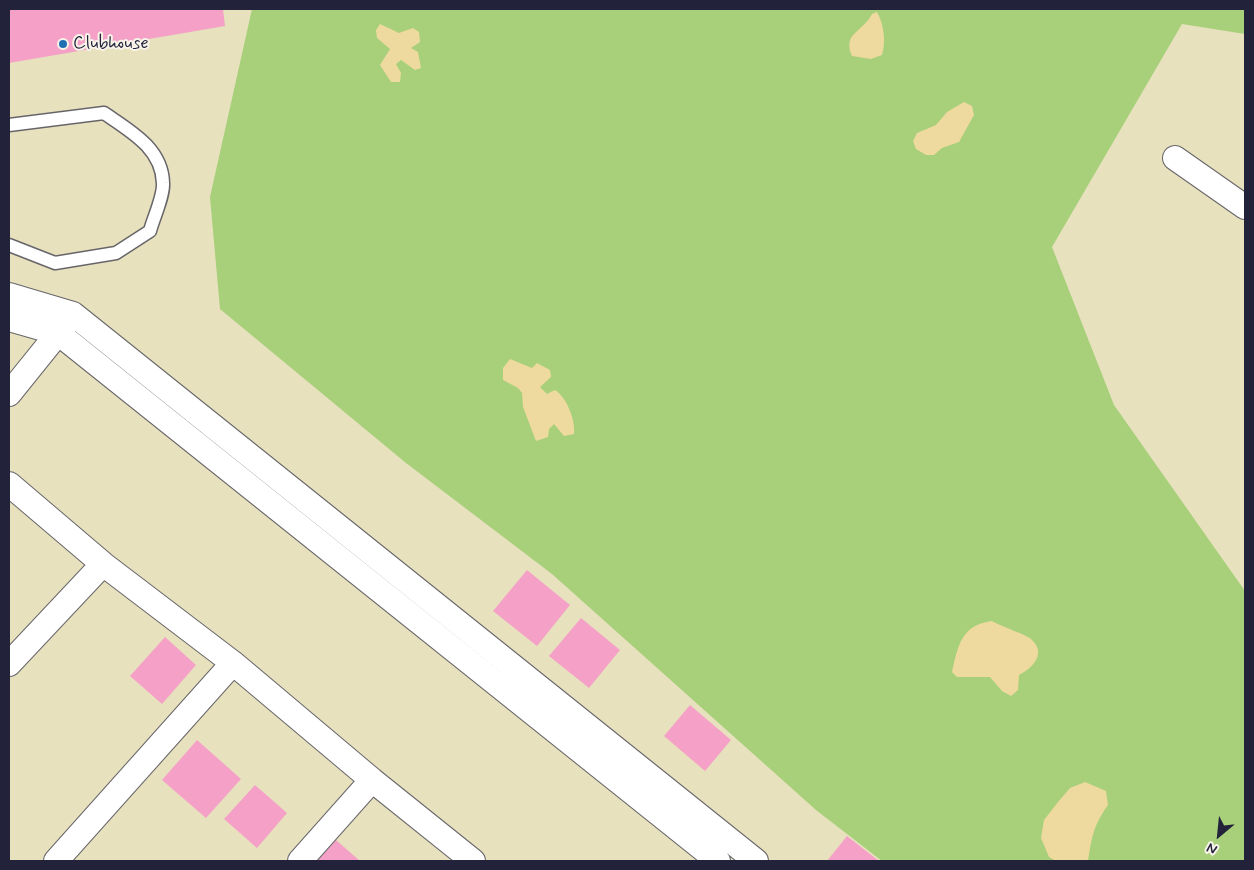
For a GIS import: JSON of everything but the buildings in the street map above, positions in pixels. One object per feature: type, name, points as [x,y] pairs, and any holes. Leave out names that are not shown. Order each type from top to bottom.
[{"type":"street","points":[[1175,158],[1245,207]]},
{"type":"street","points":[[9,295],[73,314],[756,861]]},
{"type":"street","points":[[9,394],[73,314]]},
{"type":"street","points":[[9,319],[58,333],[718,861]]},
{"type":"street","points":[[9,484],[104,564],[233,663],[372,780],[474,861]]},
{"type":"street","points":[[9,664],[104,564]]},
{"type":"street","points":[[56,861],[233,663]]},
{"type":"street","points":[[300,861],[372,780]]},
{"type":"lane","points":[[9,124],[104,113],[140,138],[158,157],[163,184],[150,231],[116,253],[55,263],[9,245]]},
{"type":"green space","points":[[252,9],[1245,9],[1245,34],[1182,24],[1052,247],[1114,405],[1245,591],[1245,861],[882,861],[816,810],[552,574],[406,463],[220,309],[210,197]]},
{"type":"sand","points":[[877,12],[884,33],[882,55],[871,59],[852,56],[850,42],[852,37],[872,14]]},
{"type":"sand","points":[[380,24],[399,33],[413,28],[419,32],[420,42],[411,48],[418,52],[421,68],[415,70],[401,60],[396,64],[401,73],[400,82],[391,82],[380,65],[390,49],[377,38],[376,30]]},
{"type":"sand","points":[[964,102],[972,106],[974,115],[959,142],[942,148],[934,155],[926,155],[916,149],[913,141],[917,133],[936,125],[947,112]]},
{"type":"sand","points":[[510,359],[532,368],[537,363],[550,370],[551,377],[540,387],[547,394],[555,390],[563,398],[572,417],[574,434],[564,436],[554,424],[549,429],[548,437],[536,441],[523,407],[522,393],[518,388],[503,380],[503,368]]},
{"type":"sand","points":[[992,621],[1029,637],[1036,644],[1038,650],[1038,655],[1033,664],[1019,675],[1018,690],[1011,696],[1002,691],[990,677],[957,677],[952,672],[959,645],[967,632],[982,623]]},
{"type":"sand","points":[[1085,782],[1106,791],[1108,805],[1099,819],[1094,832],[1088,861],[1056,861],[1049,857],[1041,838],[1044,820],[1070,788]]},
{"type":"place","name":"Clubhouse","points":[[63,44]]}]
